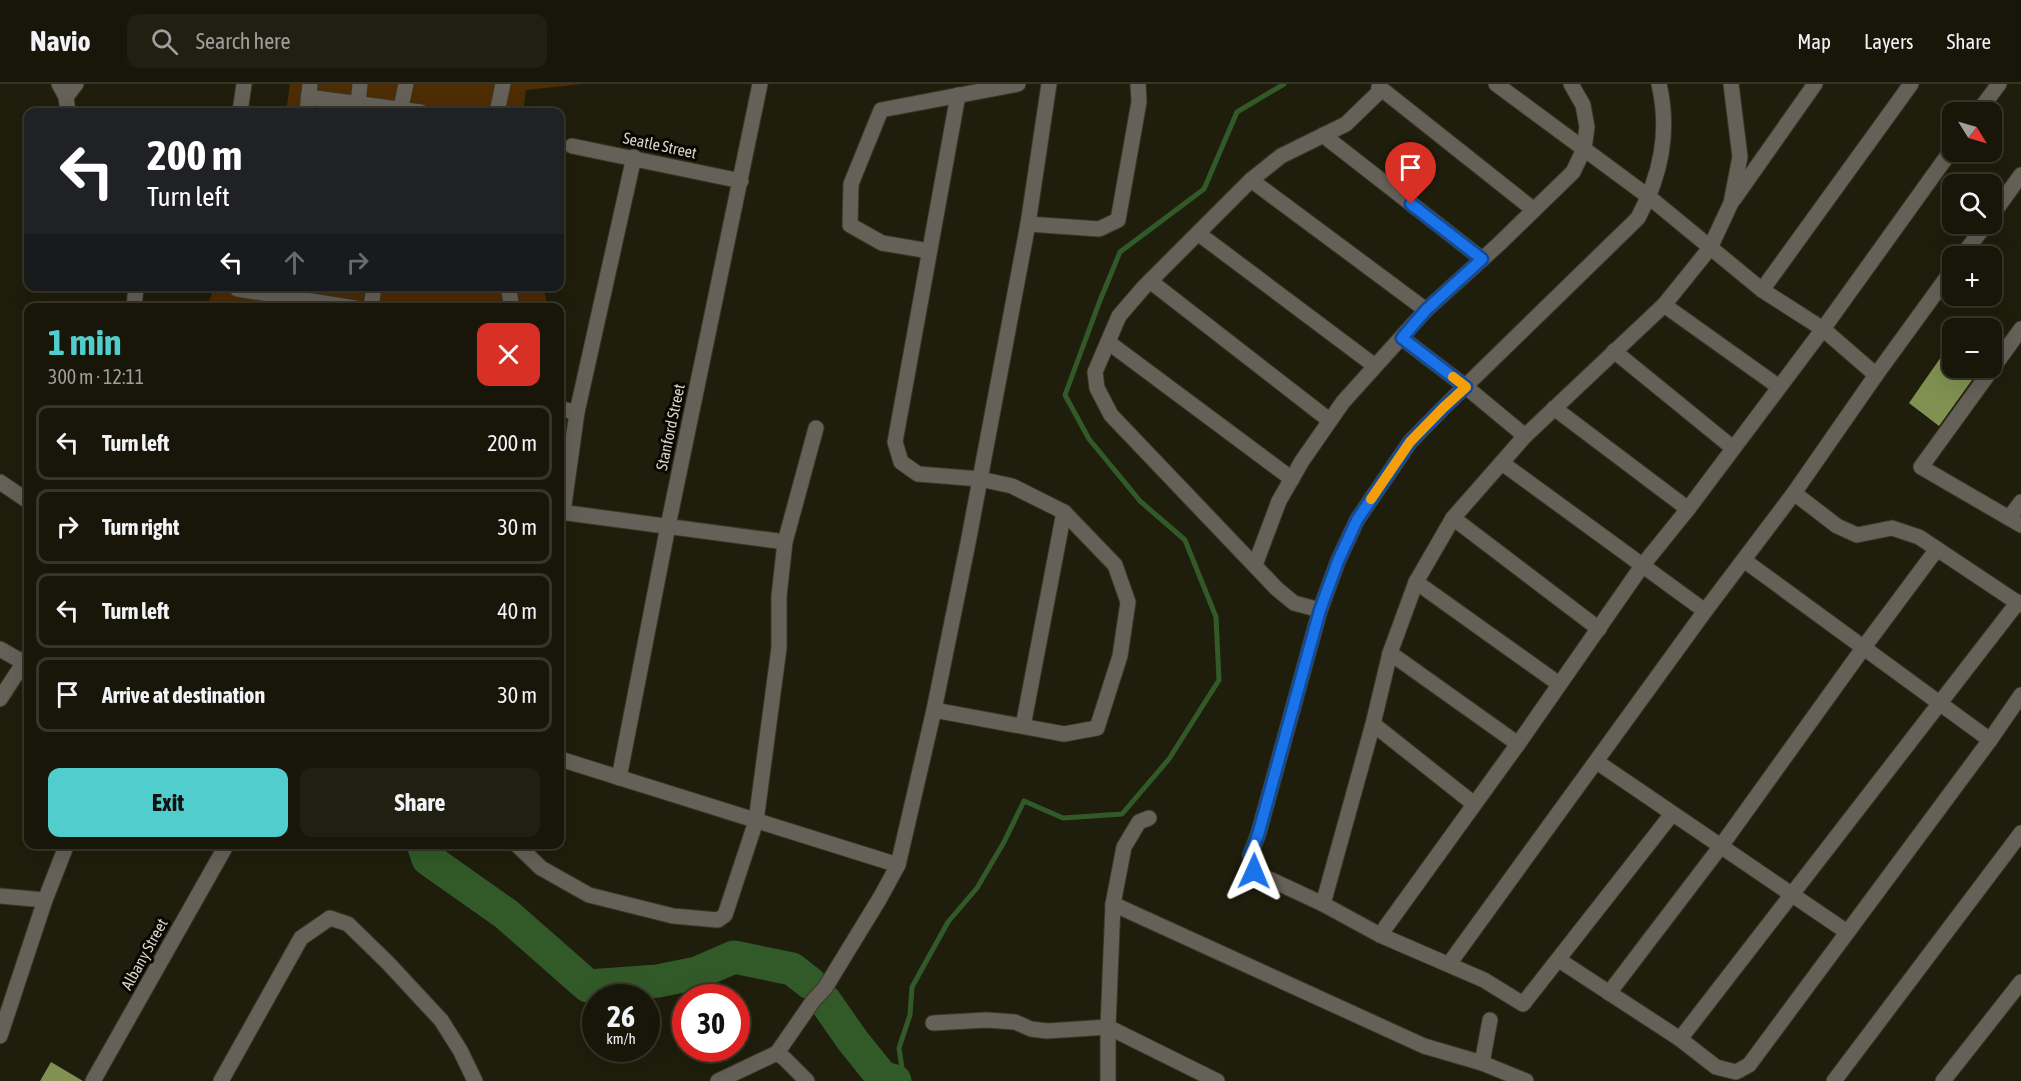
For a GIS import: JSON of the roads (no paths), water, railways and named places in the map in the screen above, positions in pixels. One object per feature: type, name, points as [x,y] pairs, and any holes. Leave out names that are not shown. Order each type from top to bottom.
[{"type":"street","points":[[64,98],[76,84]]},
{"type":"street","points":[[241,108],[244,84]]},
{"type":"street","points":[[358,104],[360,84]]},
{"type":"street","points":[[401,108],[406,84]]},
{"type":"street","points":[[498,108],[502,84]]},
{"type":"street","name":"Stanford Street","points":[[619,778],[668,526],[760,84]]},
{"type":"street","points":[[929,251],[882,243],[850,225],[851,184],[881,110],[1018,84]]},
{"type":"street","points":[[718,1081],[777,1053],[813,1001],[825,988],[898,865],[934,710],[980,479],[1028,224],[1049,84]]},
{"type":"street","points":[[1028,224],[1099,229],[1118,220],[1139,102],[1138,84]]},
{"type":"street","points":[[1496,84],[1649,197],[1762,290],[1823,329],[1876,375]]},
{"type":"street","points":[[1255,565],[1269,524],[1292,479],[1329,420],[1426,310],[1573,172],[1584,148],[1587,127],[1583,105],[1571,84]]},
{"type":"street","points":[[1659,84],[1662,94],[1664,142],[1659,169],[1649,197],[1638,218],[1410,442],[1357,520],[1338,561],[1320,610],[1300,688],[1258,835],[1250,855],[1254,871],[1323,904],[1380,935],[1484,980],[1523,1004],[1672,814]]},
{"type":"street","points":[[1731,84],[1740,158],[1731,203]]},
{"type":"street","points":[[1323,904],[1373,724],[1390,653],[1416,582],[1453,519],[1525,436],[1664,305],[1710,248],[1731,203],[1815,84]]},
{"type":"street","points":[[1762,290],[1911,84]]},
{"type":"street","points":[[1986,102],[1999,84]]},
{"type":"street","points":[[1320,610],[1294,603],[1277,589],[1111,415],[1097,388],[1095,372],[1119,316],[1150,281],[1251,180],[1281,156],[1346,124],[1378,93],[1380,85],[1534,210]]},
{"type":"street","points":[[934,710],[1064,734],[1097,728],[1120,656],[1128,602],[1115,565],[1064,512],[1012,486],[980,479],[918,474],[901,462],[895,442],[958,95]]},
{"type":"street","points":[[308,98],[382,108]]},
{"type":"street","points":[[1323,135],[1482,259]]},
{"type":"street","name":"Seatle Street","points":[[572,146],[741,181]]},
{"type":"street","points":[[564,493],[577,412],[634,158]]},
{"type":"street","points":[[1380,935],[1518,744],[1642,566],[1688,509],[1823,329],[1943,162]]},
{"type":"street","points":[[2002,201],[2021,175]]},
{"type":"street","points":[[1251,180],[1426,310]]},
{"type":"street","points":[[1199,234],[1375,366]]},
{"type":"street","points":[[1150,281],[1329,420]]},
{"type":"street","points":[[1449,964],[1705,611],[1794,494],[1942,284]]},
{"type":"street","points":[[249,291],[324,303]]},
{"type":"street","points":[[1664,305],[1779,387]]},
{"type":"street","points":[[2021,329],[1921,467],[2015,521],[2021,502]]},
{"type":"street","points":[[1402,338],[1525,436]]},
{"type":"street","points":[[1108,342],[1292,479]]},
{"type":"street","points":[[1614,351],[1733,448]]},
{"type":"street","points":[[1554,408],[1688,509]]},
{"type":"street","points":[[564,410],[577,412]]},
{"type":"street","points":[[521,849],[541,868],[589,895],[673,916],[718,920],[725,915],[756,821],[779,648],[779,596],[785,542],[816,428]]},
{"type":"street","points":[[1502,464],[1705,611]]},
{"type":"street","points":[[0,482],[24,498]]},
{"type":"street","points":[[1680,1040],[1939,702],[2019,603],[1919,537],[1892,528],[1857,535],[1837,526],[1794,494]]},
{"type":"street","points":[[564,512],[785,542]]},
{"type":"street","points":[[1023,726],[1064,512]]},
{"type":"street","points":[[1453,519],[1599,628]]},
{"type":"street","points":[[1609,993],[1720,846],[1937,549]]},
{"type":"street","points":[[1745,561],[1990,740]]},
{"type":"street","points":[[1416,582],[1559,684]]},
{"type":"street","points":[[0,649],[24,660]]},
{"type":"street","points":[[1390,653],[1518,744]]},
{"type":"street","points":[[0,699],[24,665]]},
{"type":"street","points":[[1559,960],[1680,1040],[1716,1067],[1736,1072],[1749,1065],[2021,695]]},
{"type":"street","points":[[1373,724],[1474,804]]},
{"type":"street","points":[[564,760],[898,865]]},
{"type":"street","points":[[1597,762],[1847,932]]},
{"type":"street","points":[[1108,1081],[1107,1027],[1113,904],[1124,847],[1139,822],[1149,818]]},
{"type":"street","points":[[1834,1081],[2021,833]]},
{"type":"street","points":[[0,1036],[45,900],[65,849]]},
{"type":"street","name":"Albany Street","points":[[93,1081],[224,849]]},
{"type":"street","points":[[0,896],[45,900]]},
{"type":"street","points":[[1113,904],[1424,1046],[1482,1063],[1526,1081]]},
{"type":"street","points":[[221,1081],[301,938],[330,918],[348,924],[441,1020],[460,1050],[475,1081]]},
{"type":"street","points":[[1943,1081],[2021,982]]},
{"type":"street","points":[[933,1023],[986,1020],[1016,1022],[1031,1029],[1047,1031],[1107,1027],[1217,1081]]},
{"type":"street","points":[[1482,1063],[1490,1020]]},
{"type":"street","points":[[777,1053],[807,1081]]},
{"type":"waterway","points":[[904,1081],[899,1048],[910,1015],[912,987],[948,922],[977,888],[1004,842],[1024,801],[1063,818],[1122,814],[1169,759],[1219,680],[1216,617],[1185,540],[1140,501],[1089,439],[1065,395],[1120,252],[1204,189],[1237,112],[1284,84]]},
{"type":"waterway","points":[[425,849],[428,859],[506,914],[588,986],[658,981],[697,973],[734,957],[792,969],[810,983]]},
{"type":"waterway","points":[[825,1001],[882,1077],[895,1081]]}]
